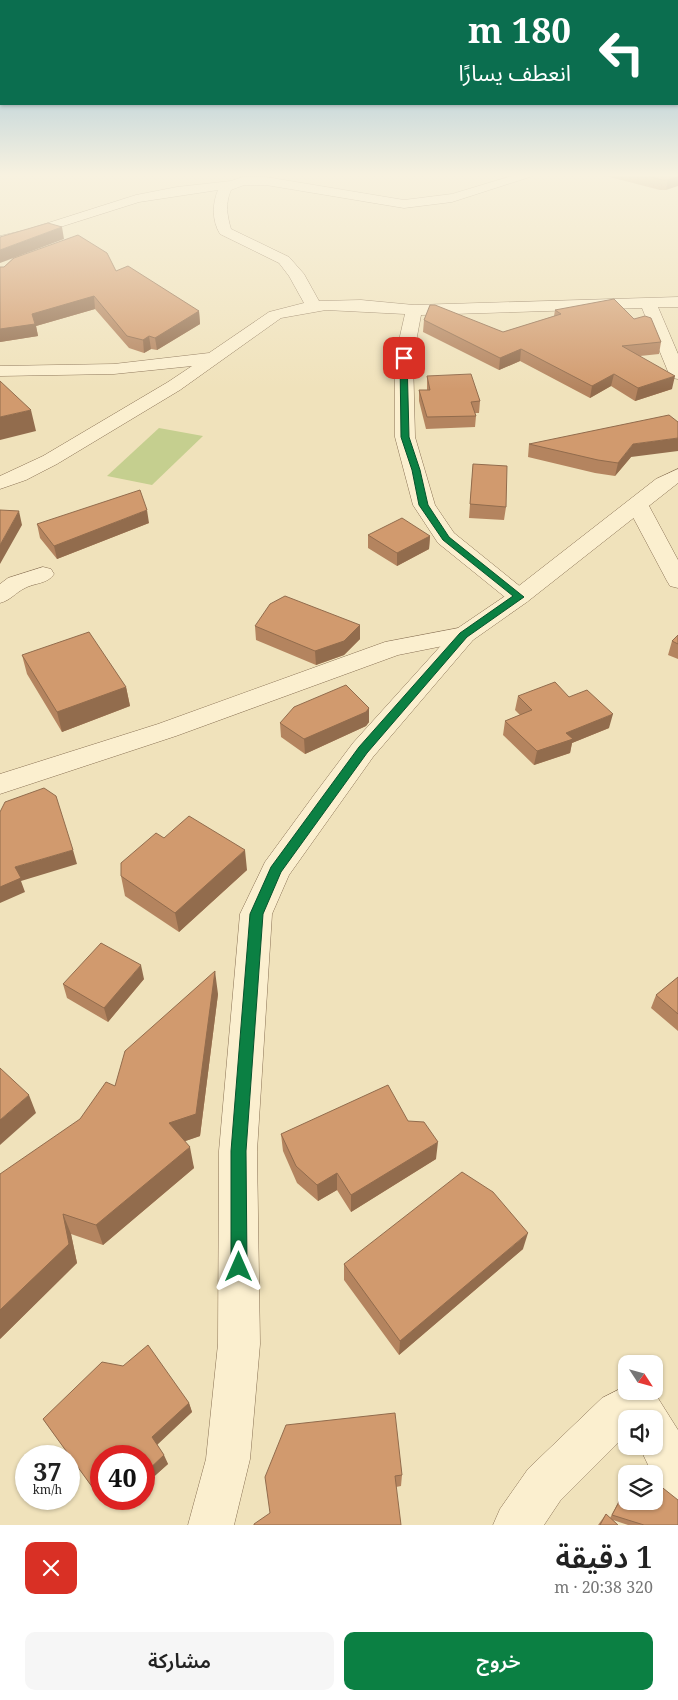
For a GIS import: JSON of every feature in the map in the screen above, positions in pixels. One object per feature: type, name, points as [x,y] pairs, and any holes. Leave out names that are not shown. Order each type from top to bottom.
[{"type":"street","points":[[255,246],[284,260],[296,274],[313,305]]},
{"type":"street","points":[[0,483],[19,476],[50,460],[174,386],[275,315],[294,308],[313,305],[371,306],[414,310],[678,302]]},
{"type":"street","points":[[648,303],[676,364]]},
{"type":"street","points":[[414,310],[404,358],[405,437],[416,470],[424,505],[446,538],[519,597]]},
{"type":"street","points":[[0,371],[114,369],[216,357]]},
{"type":"street","points":[[114,369],[174,386]]},
{"type":"street","points":[[211,1525],[228,1459],[239,1344],[238,1151],[256,914],[276,870],[335,787],[381,728],[464,635],[519,597],[663,483],[678,475]]},
{"type":"street","points":[[638,504],[678,581]]},
{"type":"street","points":[[0,596],[16,582],[43,574]]},
{"type":"street","points":[[0,784],[168,730],[394,648],[464,635]]},
{"type":"street","points":[[621,1410],[632,1405],[641,1410]]},
{"type":"street","points":[[516,1525],[544,1485],[618,1412]]},
{"type":"street","points":[[663,1447],[678,1478]]},
{"type":"green space","points":[[159,428],[203,436],[152,485],[107,476]]},
{"type":"building","points":[[0,246],[10,246],[0,250]]},
{"type":"building","points":[[47,246],[96,246],[107,253],[116,271],[128,266],[199,311],[155,338],[149,336],[143,340],[127,336],[94,296],[32,314],[35,324],[0,329],[0,267],[4,267],[14,258]]},
{"type":"building","points":[[614,299],[634,319],[645,316],[651,318],[661,342],[622,346],[675,376],[638,388],[614,374],[592,386],[521,349],[500,358],[424,320],[430,305],[435,305],[503,332],[561,314],[555,310]]},
{"type":"building","points":[[471,374],[480,401],[471,402],[476,416],[427,417],[419,390],[430,390],[427,376]]},
{"type":"building","points":[[0,381],[31,410],[0,417]]},
{"type":"building","points":[[669,415],[678,422],[678,438],[633,444],[618,463],[529,444]]},
{"type":"building","points":[[473,464],[507,466],[506,507],[470,504]]},
{"type":"building","points":[[140,490],[147,510],[54,546],[37,524]]},
{"type":"building","points":[[0,510],[19,511],[0,545]]},
{"type":"building","points":[[402,518],[430,536],[397,553],[368,535]]},
{"type":"building","points":[[285,596],[360,625],[344,641],[315,651],[255,626],[270,604]]},
{"type":"building","points":[[89,632],[126,687],[57,712],[22,655]]},
{"type":"building","points":[[678,635],[678,644],[672,641]]},
{"type":"building","points":[[555,682],[569,697],[587,690],[613,714],[566,733],[573,739],[537,751],[505,721],[532,710],[518,696]]},
{"type":"building","points":[[346,685],[369,708],[366,712],[304,739],[280,723],[294,707]]},
{"type":"building","points":[[44,788],[56,796],[73,850],[15,867],[21,878],[0,887],[0,812],[5,802]]},
{"type":"building","points":[[189,816],[245,850],[175,913],[121,876],[121,863],[156,833],[164,838]]},
{"type":"building","points":[[101,943],[141,965],[104,1008],[63,984]]},
{"type":"building","points":[[215,971],[196,1114],[169,1123],[190,1147],[96,1225],[63,1214],[69,1244],[0,1310],[0,1174],[80,1119],[106,1082],[115,1086],[125,1051]]},
{"type":"building","points":[[678,977],[678,1014],[656,995]]},
{"type":"building","points":[[0,1068],[29,1095],[0,1120]]},
{"type":"building","points":[[388,1085],[408,1121],[424,1122],[438,1142],[351,1195],[337,1173],[317,1185],[296,1166],[281,1134]]},
{"type":"building","points":[[462,1172],[493,1192],[528,1233],[400,1341],[344,1264]]},
{"type":"building","points":[[148,1345],[189,1403],[152,1437],[164,1455],[155,1464],[155,1445],[90,1445],[90,1484],[80,1470],[80,1445],[62,1445],[43,1419],[102,1362],[123,1366]]},
{"type":"building","points":[[395,1413],[402,1475],[395,1476],[401,1525],[254,1525],[270,1513],[265,1477],[286,1425]]},
{"type":"building","points":[[663,1488],[678,1500],[678,1525],[644,1525],[612,1515],[618,1504],[618,1510],[663,1510]]},
{"type":"building","points":[[606,1514],[618,1525],[600,1525]]},
{"type":"route","points":[[239,1267],[238,1151],[256,914],[276,870],[363,750],[464,635],[519,597],[446,538],[424,505],[416,470],[405,437],[404,358]]}]
